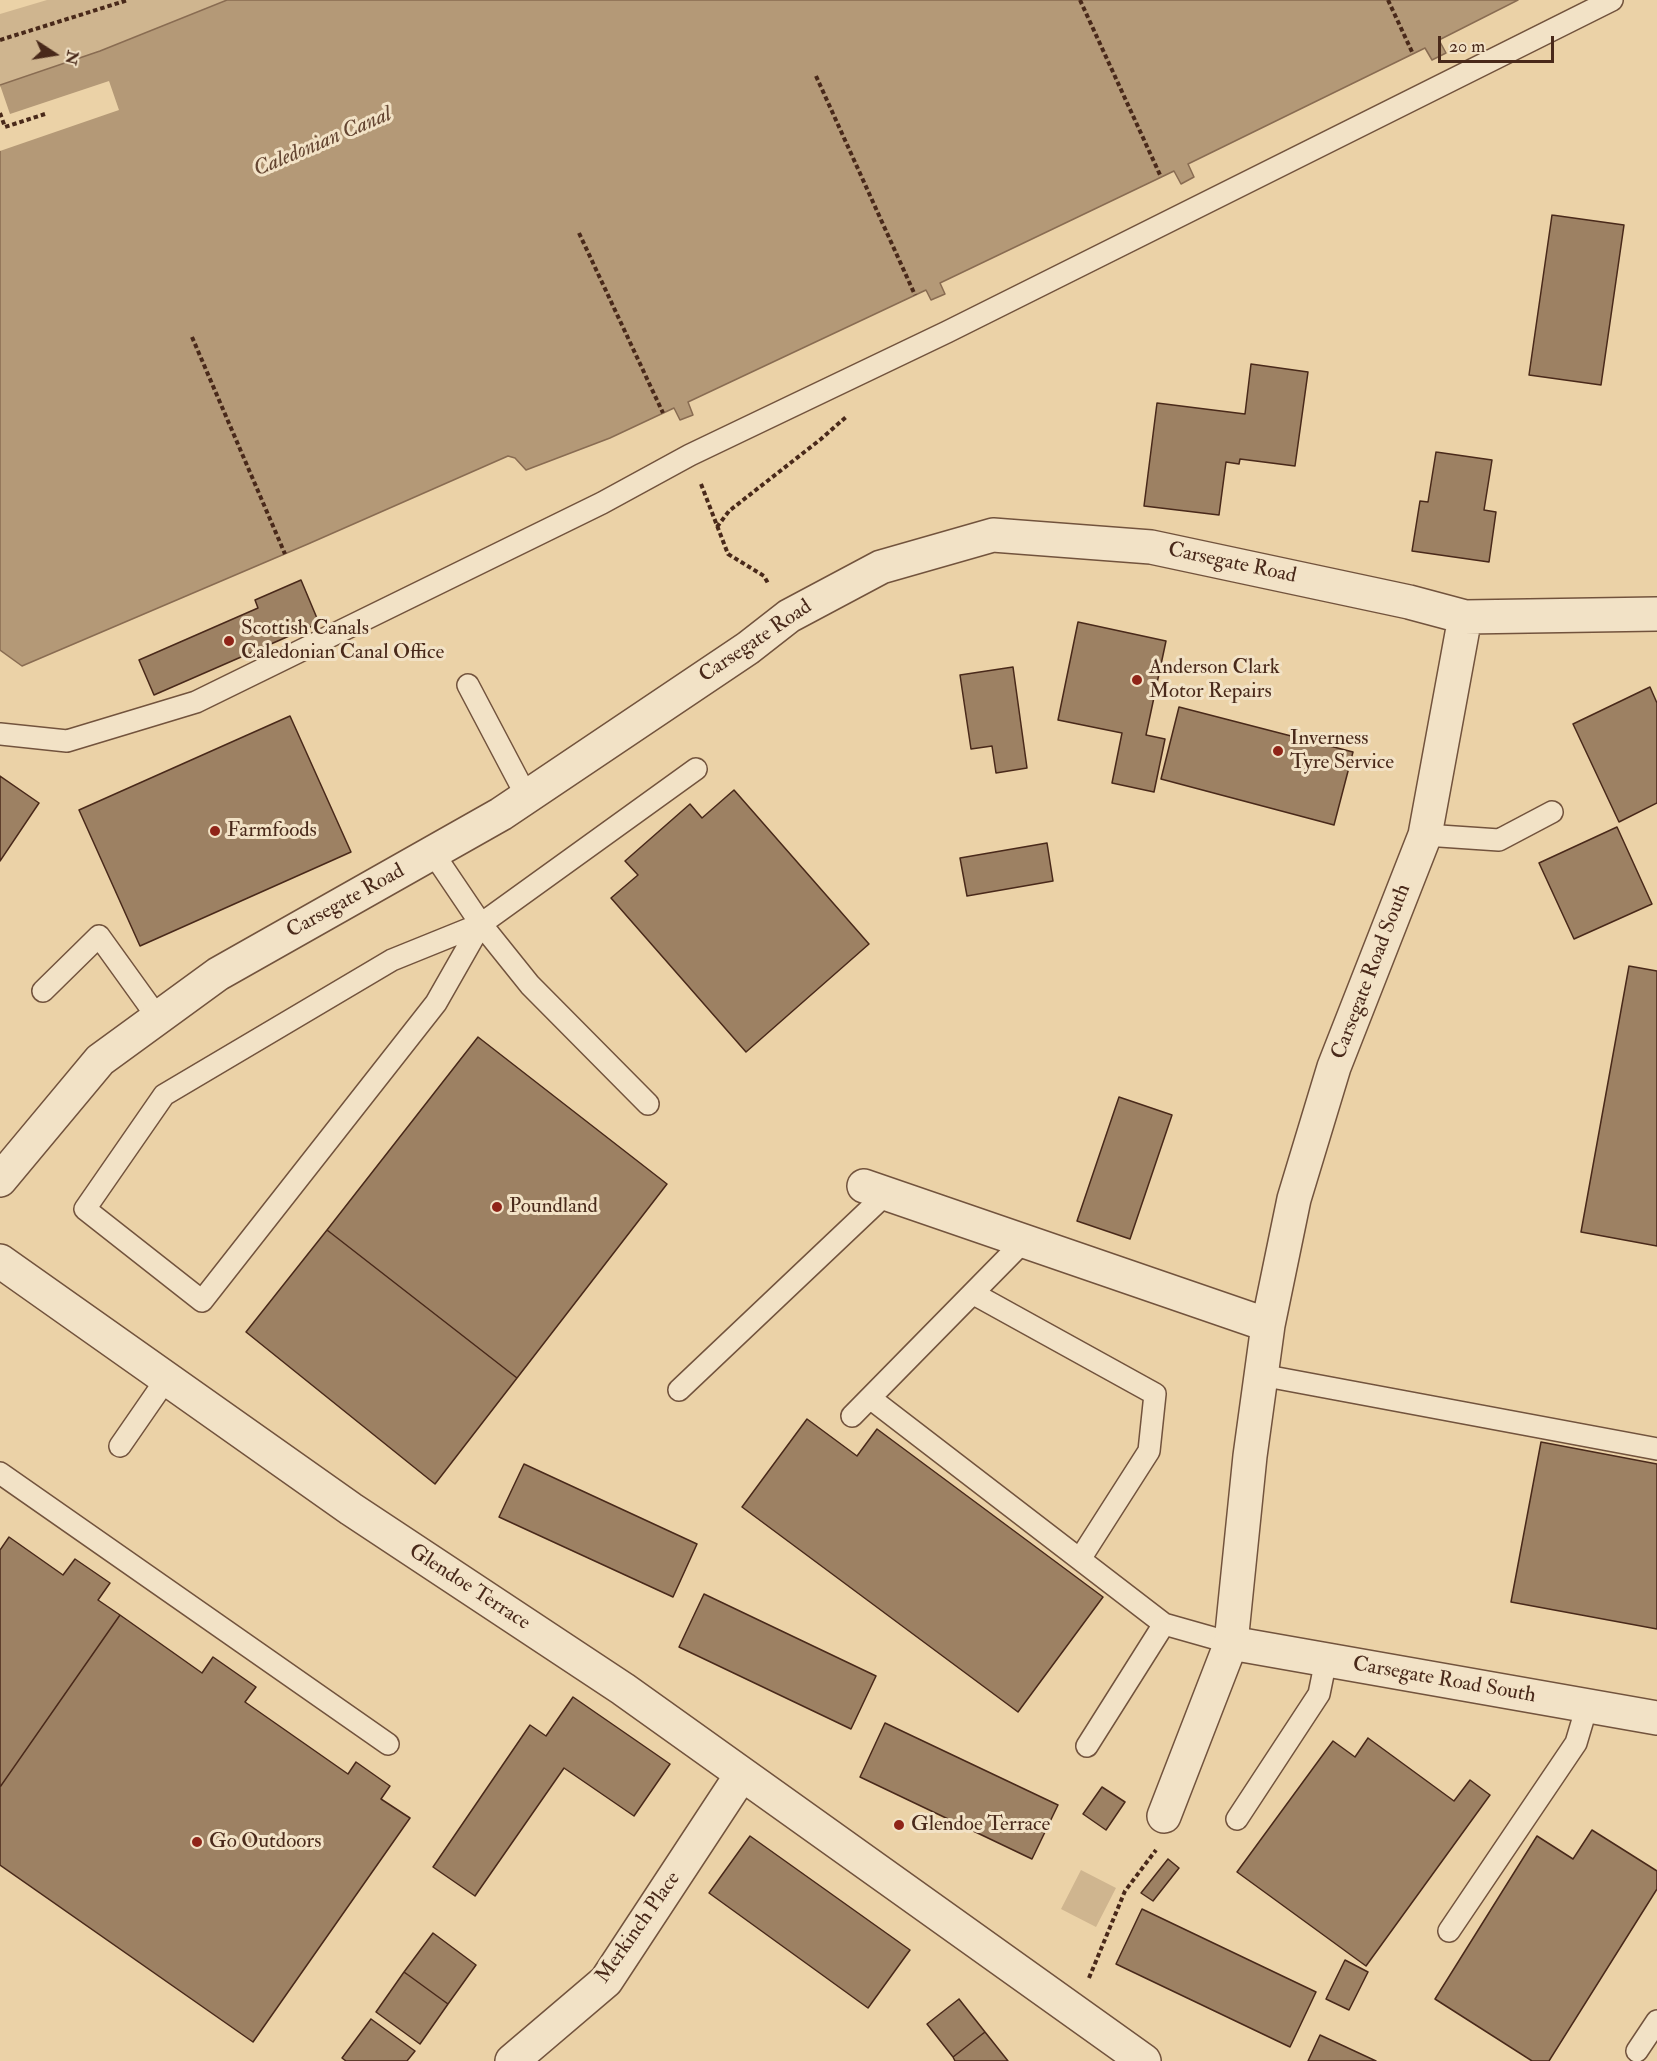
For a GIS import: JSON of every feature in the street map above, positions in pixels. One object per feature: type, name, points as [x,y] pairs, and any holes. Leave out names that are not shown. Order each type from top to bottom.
[{"type":"street","name":"Carsegate Road","points":[[0,1180],[100,1060],[218,974],[433,853],[527,797],[748,648],[789,616],[881,567],[993,535],[1151,547],[1409,602],[1465,617],[1657,614]]},
{"type":"street","name":"Carsegate Road South","points":[[1164,1816],[1231,1644],[1250,1456],[1268,1325],[1294,1199],[1334,1067],[1425,835],[1465,617]]},
{"type":"street","points":[[875,1190],[1268,1325]]},
{"type":"street","name":"Glendoe Terrace","points":[[0,1261],[351,1509],[623,1689],[1144,2061]]},
{"type":"street","name":"Carsegate Road South","points":[[1231,1644],[1657,1718]]},
{"type":"street","name":"Merkinch Place","points":[[512,2061],[606,1981],[742,1774]]},
{"type":"lane","points":[[0,734],[67,741],[196,702],[602,503],[690,455],[957,326],[1612,0]]},
{"type":"lane","points":[[468,685],[527,797]]},
{"type":"lane","points":[[481,924],[436,1003],[202,1301],[85,1209],[164,1095],[392,960],[481,924],[696,769]]},
{"type":"lane","points":[[1425,835],[1499,840],[1552,812]]},
{"type":"lane","points":[[433,853],[481,924],[530,985],[648,1104]]},
{"type":"lane","points":[[43,991],[99,936],[158,1018]]},
{"type":"lane","points":[[679,1390],[875,1190]]},
{"type":"lane","points":[[852,1416],[1024,1241]]},
{"type":"lane","points":[[974,1294],[1155,1394],[1149,1451],[1080,1559]]},
{"type":"lane","points":[[1262,1375],[1657,1449]]},
{"type":"lane","points":[[120,1446],[167,1378]]},
{"type":"lane","points":[[870,1398],[1164,1624],[1231,1644]]},
{"type":"lane","points":[[0,1473],[388,1744]]},
{"type":"lane","points":[[1087,1746],[1164,1624]]},
{"type":"lane","points":[[1237,1819],[1319,1694],[1326,1660]]},
{"type":"lane","points":[[1449,1931],[1576,1743],[1587,1706]]},
{"type":"lane","points":[[1637,2051],[1657,2021]]},
{"type":"path","points":[[0,40],[128,0]]},
{"type":"path","points":[[1080,0],[1161,177]]},
{"type":"path","points":[[1388,0],[1413,54]]},
{"type":"path","points":[[816,76],[915,295]]},
{"type":"path","points":[[0,113],[5,128],[45,114]]},
{"type":"path","points":[[579,232],[663,413]]},
{"type":"path","points":[[192,337],[285,554]]},
{"type":"path","points":[[717,527],[729,511],[821,440],[854,409]]},
{"type":"path","points":[[698,476],[728,554],[764,576],[789,616]]},
{"type":"path","points":[[1075,2012],[1125,1891],[1163,1840],[1164,1816]]},
{"type":"shaded area","points":[[47,0],[227,0],[100,51],[0,85],[0,14]]},
{"type":"shaded area","points":[[1081,1870],[1116,1888],[1096,1927],[1061,1909]]},
{"type":"water","name":"Caledonian Canal","points":[[227,0],[1518,0],[1439,40],[1446,53],[1432,60],[1425,48],[1188,164],[1194,177],[1181,184],[1174,171],[940,283],[945,294],[931,300],[926,290],[688,402],[693,415],[680,420],[674,408],[610,438],[526,470],[515,458],[508,456],[22,666],[0,650],[0,85],[100,51]]},
{"type":"pier","points":[[109,81],[119,110],[0,151],[0,85],[10,114]]},
{"type":"building","points":[[1552,215],[1624,225],[1601,385],[1529,375]]},
{"type":"building","points":[[1251,364],[1308,372],[1295,466],[1240,459],[1239,464],[1226,462],[1219,515],[1144,506],[1157,403],[1245,414]]},
{"type":"building","points":[[1436,452],[1492,460],[1484,510],[1496,512],[1489,562],[1412,551],[1420,501],[1428,502]]},
{"type":"building","name":"Scottish Canals Caledonian Canal Office","points":[[301,580],[319,623],[154,695],[139,660],[258,608],[255,600]]},
{"type":"building","points":[[1078,622],[1166,641],[1146,735],[1165,739],[1154,792],[1112,783],[1122,733],[1058,720]]},
{"type":"building","points":[[1013,667],[1027,768],[996,773],[992,746],[971,749],[960,675]]},
{"type":"building","points":[[1650,687],[1657,703],[1657,803],[1619,822],[1573,724]]},
{"type":"building","points":[[1179,707],[1353,752],[1334,825],[1161,779]]},
{"type":"building","name":"Farmfoods","points":[[290,716],[351,852],[140,946],[79,810]]},
{"type":"building","points":[[0,776],[39,803],[0,861]]},
{"type":"building","points":[[734,790],[869,944],[746,1052],[611,898],[638,875],[625,861],[690,804],[702,818]]},
{"type":"building","points":[[1617,827],[1652,904],[1574,939],[1539,863]]},
{"type":"building","points":[[1047,843],[1053,881],[967,896],[960,858]]},
{"type":"building","points":[[1629,966],[1657,971],[1657,1246],[1581,1232]]},
{"type":"building","name":"Poundland","points":[[478,1037],[667,1184],[517,1378],[327,1230]]},
{"type":"building","points":[[1119,1097],[1172,1115],[1130,1239],[1077,1221]]},
{"type":"building","points":[[327,1230],[517,1378],[435,1484],[246,1332]]},
{"type":"building","points":[[807,1419],[857,1456],[877,1429],[1103,1597],[1018,1712],[742,1507]]},
{"type":"building","points":[[1541,1442],[1657,1464],[1657,1629],[1511,1602]]},
{"type":"building","points":[[524,1464],[697,1544],[673,1597],[499,1517]]},
{"type":"building","points":[[9,1537],[63,1575],[75,1559],[110,1583],[98,1600],[120,1615],[0,1787],[0,1550]]},
{"type":"building","points":[[704,1594],[876,1676],[851,1729],[679,1647]]},
{"type":"building","name":"Go Outdoors","points":[[120,1615],[202,1673],[213,1657],[256,1687],[245,1702],[348,1774],[356,1762],[390,1786],[381,1799],[410,1818],[253,2042],[0,1865],[0,1787]]},
{"type":"building","points":[[573,1697],[670,1764],[634,1816],[564,1768],[475,1896],[433,1867],[530,1725],[546,1736]]},
{"type":"building","points":[[885,1723],[1058,1805],[1032,1859],[860,1777]]},
{"type":"building","points":[[1368,1738],[1454,1801],[1470,1780],[1490,1795],[1366,1966],[1237,1872],[1333,1741],[1355,1757]]},
{"type":"building","points":[[1102,1787],[1125,1802],[1106,1830],[1083,1814]]},
{"type":"building","points":[[1592,1830],[1657,1871],[1657,1889],[1549,2061],[1532,2061],[1435,1999],[1537,1836],[1573,1859]]},
{"type":"building","points":[[750,1836],[910,1950],[868,2008],[709,1893]]},
{"type":"building","points":[[1168,1859],[1179,1868],[1153,1901],[1141,1893]]},
{"type":"building","points":[[1142,1909],[1316,1992],[1290,2047],[1116,1964]]},
{"type":"building","points":[[433,1933],[476,1965],[448,2004],[404,1972]]},
{"type":"building","points":[[1345,1960],[1368,1972],[1349,2010],[1326,1999]]},
{"type":"building","points":[[404,1972],[448,2004],[420,2044],[376,2012]]},
{"type":"building","points":[[959,1999],[985,2032],[953,2057],[927,2024]]},
{"type":"building","points":[[371,2019],[415,2051],[407,2061],[346,2061],[342,2058]]},
{"type":"building","points":[[985,2032],[1008,2061],[955,2061],[953,2057]]},
{"type":"building","points":[[1320,2035],[1376,2061],[1308,2061]]},
{"type":"place","name":"Scottish Canals Caledonian Canal Office","points":[[229,641]]},
{"type":"place","name":"Anderson Clark Motor Repairs","points":[[1137,680]]},
{"type":"place","name":"Inverness Tyre Service","points":[[1278,751]]},
{"type":"place","name":"Farmfoods","points":[[215,831]]},
{"type":"place","name":"Poundland","points":[[497,1207]]},
{"type":"place","name":"Glendoe Terrace","points":[[899,1825]]},
{"type":"place","name":"Go Outdoors","points":[[197,1842]]}]
